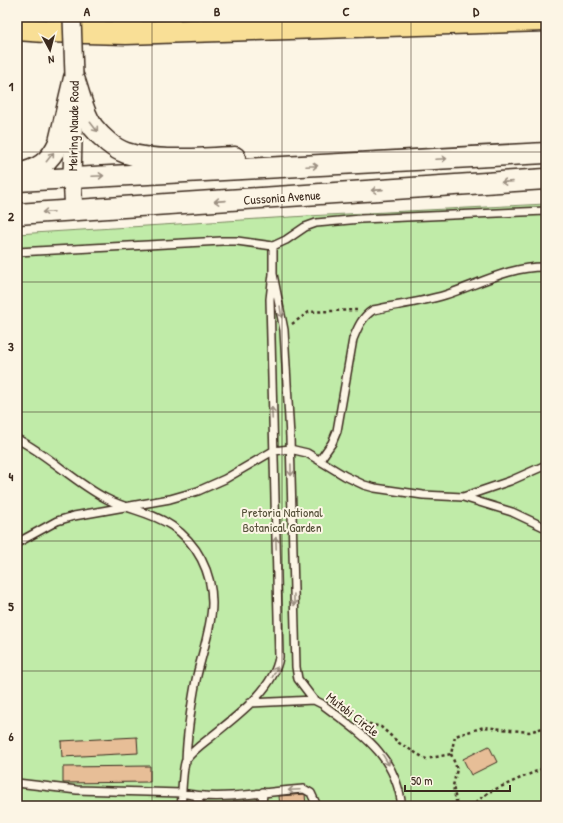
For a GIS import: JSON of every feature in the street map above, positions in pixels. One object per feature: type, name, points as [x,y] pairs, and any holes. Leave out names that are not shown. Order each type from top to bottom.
[{"type":"highway","points":[[17,27],[275,17]]},
{"type":"highway","points":[[17,27],[46,31],[126,33],[546,20]]},
{"type":"main road","points":[[74,77],[85,111],[93,126],[116,148],[125,153],[155,158],[257,157],[275,161],[288,167]]},
{"type":"main road","points":[[17,174],[32,171],[40,167],[55,151],[59,142],[74,77]]},
{"type":"main road","points":[[17,181],[546,154]]},
{"type":"main road","name":"Cussonia Avenue","points":[[17,214],[546,179]]},
{"type":"street","name":"Meiring Naude Road","points":[[72,17],[74,77],[72,178],[74,211]]},
{"type":"lane","points":[[17,252],[222,241],[237,241],[273,246],[305,227],[316,223],[361,219],[546,212]]},
{"type":"lane","points":[[186,761],[194,751],[250,702],[271,680],[278,666],[270,299],[273,274],[273,246]]},
{"type":"lane","points":[[320,460],[332,443],[337,431],[353,339],[363,319],[373,310],[445,295],[514,270],[527,267],[546,267]]},
{"type":"lane","points":[[273,274],[284,330],[290,449],[296,667],[298,679],[314,700]]},
{"type":"lane","points":[[17,439],[94,491],[108,499],[162,520],[183,534],[199,554],[206,568],[211,587],[212,604],[195,686],[188,733],[182,806]]},
{"type":"lane","points":[[17,543],[57,521],[74,516],[170,499],[198,491],[225,479],[274,451],[290,449],[307,453],[345,476],[375,488],[407,494],[463,497],[525,516],[546,528]]},
{"type":"lane","points":[[463,497],[546,466]]},
{"type":"lane","name":"Mutobi Circle","points":[[250,702],[314,700],[372,742],[385,758],[395,776],[402,806]]},
{"type":"lane","points":[[17,783],[77,790],[182,793],[196,796],[245,795],[304,789],[311,793],[317,806]]},
{"type":"lane","points":[[262,806],[263,792]]},
{"type":"lane","points":[[196,796],[201,806]]},
{"type":"path","points":[[284,330],[309,312],[373,310]]},
{"type":"path","points":[[349,725],[360,721],[381,726],[398,743],[426,760],[451,754]]},
{"type":"path","points":[[457,806],[453,786],[457,769],[451,754],[455,736],[484,727],[529,732],[546,727]]},
{"type":"path","points":[[471,806],[489,792],[546,767]]},
{"type":"path","points":[[30,804],[60,806]]},
{"type":"path","points":[[109,806],[155,804]]},
{"type":"green space","name":"Pretoria National Botanical Garden","points":[[546,204],[546,806],[17,806],[17,234],[307,216]]},
{"type":"building","points":[[137,737],[138,753],[62,757],[61,741]]},
{"type":"building","points":[[489,746],[497,762],[471,775],[463,759]]},
{"type":"building","points":[[150,766],[150,782],[63,783],[63,767]]},
{"type":"building","points":[[305,794],[306,806],[280,806],[279,796]]}]
